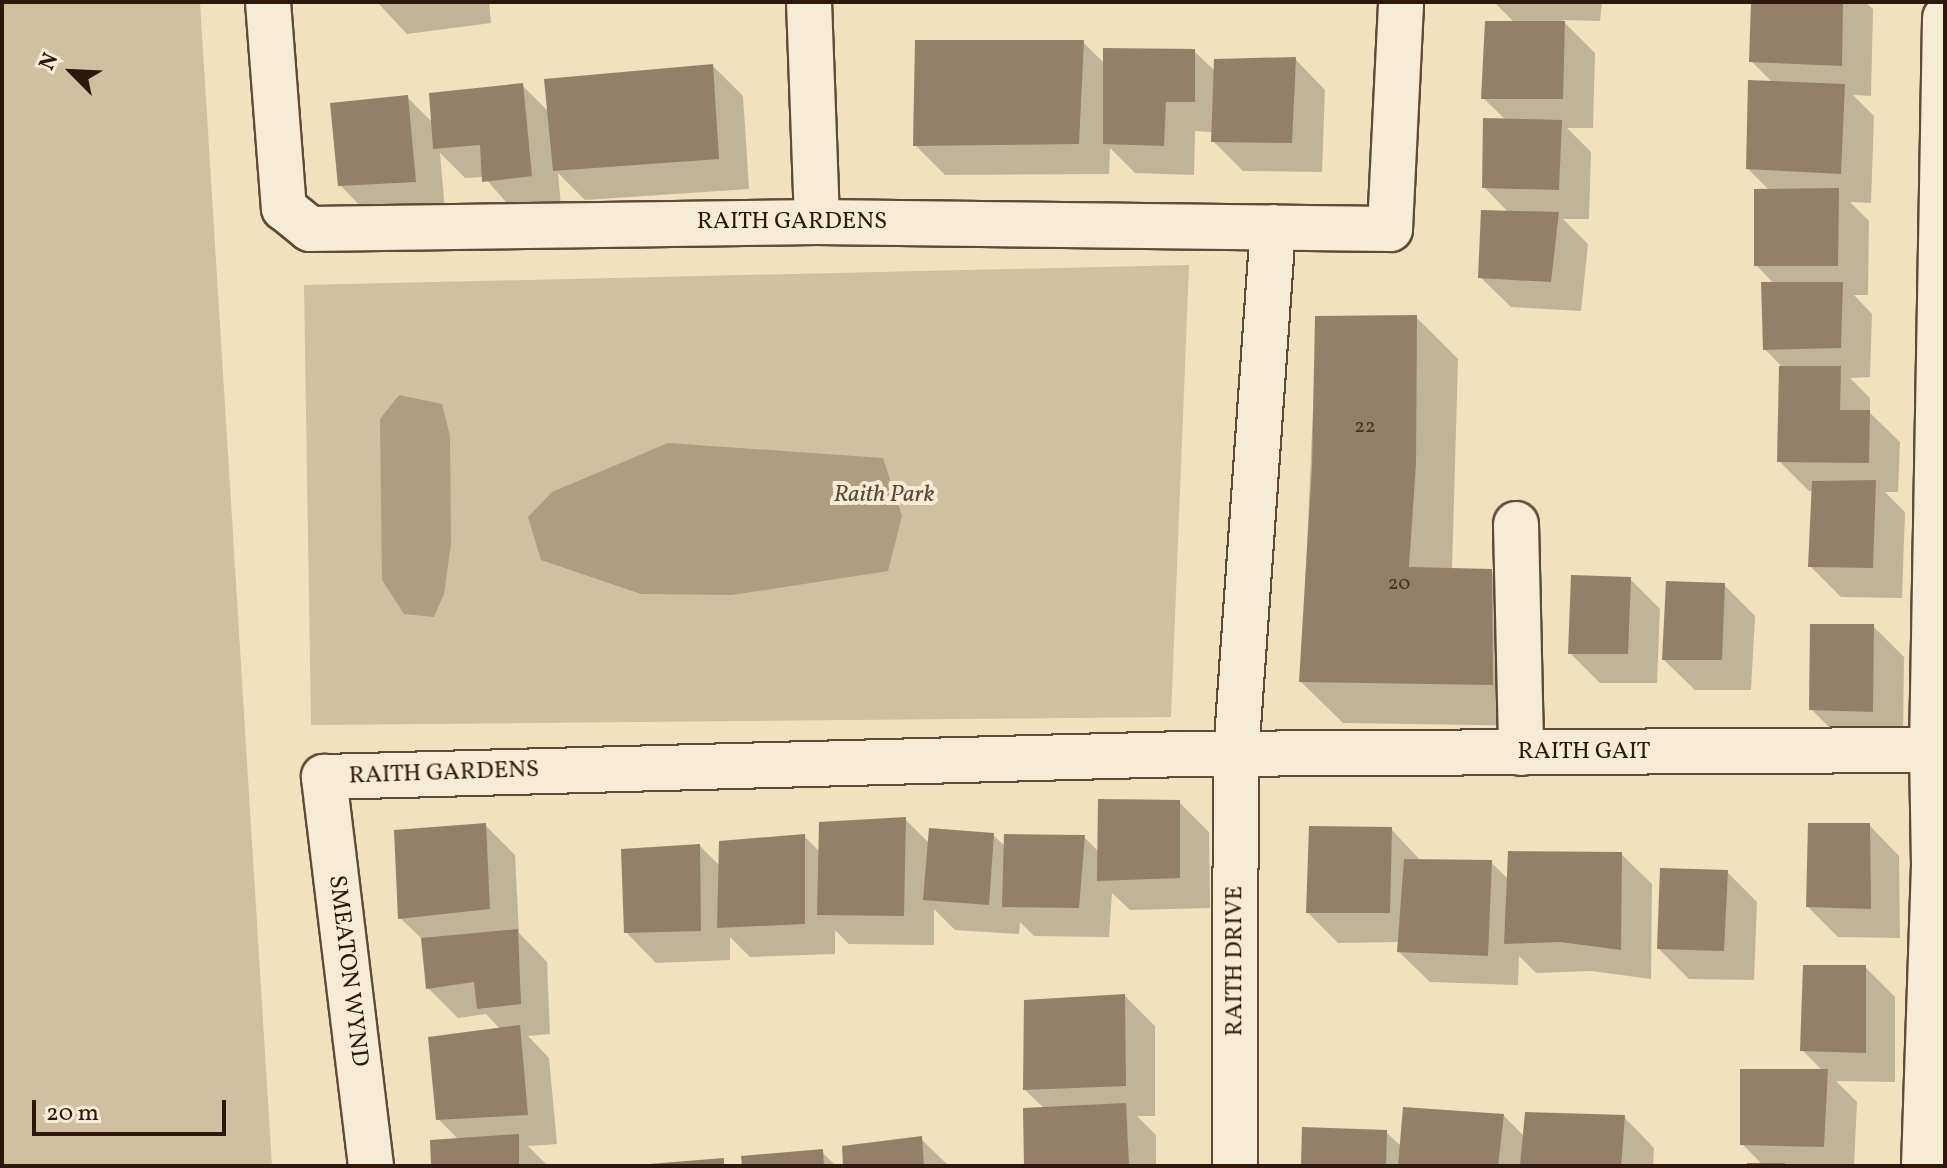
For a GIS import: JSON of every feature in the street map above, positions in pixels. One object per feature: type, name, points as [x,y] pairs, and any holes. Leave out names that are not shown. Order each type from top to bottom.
[{"type":"street","name":"RAITH GARDENS","points":[[268,2],[284,208],[310,229],[817,222],[1390,229],[1401,2]]},
{"type":"street","points":[[809,2],[817,222]]},
{"type":"street","points":[[1924,1166],[1940,865],[1932,750],[1945,18]]},
{"type":"street","name":"RAITH DRIVE","points":[[1235,1166],[1236,755],[1273,227]]},
{"type":"street","points":[[1516,524],[1521,753]]},
{"type":"street","name":"RAITH GAIT","points":[[1236,755],[1932,750]]},
{"type":"street","name":"RAITH GARDENS","points":[[324,777],[1236,755]]},
{"type":"street","name":"SMEATON WYND","points":[[324,777],[371,1166]]},
{"type":"green space","points":[[2,2],[200,2],[272,1166],[2,1166]]},
{"type":"green space","name":"Raith Park","points":[[1189,265],[1171,717],[311,725],[304,285]]},
{"type":"shaded area","points":[[399,395],[442,404],[450,436],[451,544],[444,594],[434,617],[404,614],[382,580],[380,419]]},
{"type":"shaded area","points":[[668,443],[883,458],[902,516],[888,571],[732,595],[641,594],[541,560],[528,517],[552,492]]},
{"type":"building","points":[[1751,2],[1843,2],[1842,66],[1749,62]]},
{"type":"building","points":[[1485,21],[1565,21],[1563,99],[1481,99]]},
{"type":"building","points":[[915,40],[1084,40],[1079,144],[913,146]]},
{"type":"building","points":[[1103,48],[1195,49],[1195,102],[1166,102],[1164,146],[1103,144]]},
{"type":"building","points":[[1296,57],[1292,143],[1211,142],[1214,59]]},
{"type":"building","points":[[713,64],[719,159],[553,171],[544,79]]},
{"type":"building","points":[[1748,80],[1845,84],[1841,174],[1746,169]]},
{"type":"building","points":[[523,83],[532,176],[482,182],[480,145],[433,149],[429,93]]},
{"type":"building","points":[[408,95],[416,182],[338,186],[330,103]]},
{"type":"building","points":[[1483,118],[1562,120],[1559,190],[1482,188]]},
{"type":"building","points":[[1839,188],[1838,266],[1754,266],[1754,189]]},
{"type":"building","points":[[1481,210],[1559,212],[1551,282],[1478,278]]},
{"type":"building","points":[[1761,282],[1843,282],[1841,348],[1763,350]]},
{"type":"building","points":[[1417,315],[1416,464],[1409,567],[1492,569],[1493,685],[1299,682],[1312,466],[1315,316]]},
{"type":"building","points":[[1779,366],[1841,366],[1840,410],[1870,410],[1869,463],[1777,462]]},
{"type":"building","points":[[1876,480],[1873,568],[1808,567],[1812,481]]},
{"type":"building","points":[[1571,575],[1631,577],[1628,654],[1568,654]]},
{"type":"building","points":[[1666,581],[1725,583],[1722,660],[1662,660]]},
{"type":"building","points":[[1810,624],[1874,624],[1873,712],[1809,710]]},
{"type":"building","points":[[1098,799],[1180,800],[1180,878],[1097,881]]},
{"type":"building","points":[[906,817],[904,916],[817,915],[819,822]]},
{"type":"building","points":[[486,823],[490,909],[398,919],[394,830]]},
{"type":"building","points":[[1808,823],[1870,823],[1871,909],[1806,907]]},
{"type":"building","points":[[1309,826],[1392,827],[1390,913],[1306,913]]},
{"type":"building","points":[[929,828],[994,833],[989,905],[923,900]]},
{"type":"building","points":[[805,834],[805,924],[717,928],[719,841]]},
{"type":"building","points":[[1004,834],[1085,835],[1079,908],[1002,907]]},
{"type":"building","points":[[700,844],[701,931],[624,933],[621,849]]},
{"type":"building","points":[[1508,851],[1622,852],[1621,950],[1560,942],[1504,944]]},
{"type":"building","points":[[1404,859],[1492,860],[1488,956],[1397,952]]},
{"type":"building","points":[[1660,868],[1728,870],[1724,951],[1657,949]]},
{"type":"building","points":[[518,929],[521,1004],[477,1009],[474,982],[426,989],[421,938]]},
{"type":"building","points":[[1803,965],[1866,965],[1866,1053],[1800,1051]]},
{"type":"building","points":[[1125,994],[1126,1086],[1023,1090],[1024,1000]]},
{"type":"building","points":[[520,1025],[528,1115],[436,1120],[428,1037]]},
{"type":"building","points":[[1740,1069],[1828,1069],[1824,1147],[1740,1145]]},
{"type":"building","points":[[1126,1103],[1129,1166],[1024,1166],[1023,1108]]},
{"type":"building","points":[[1403,1107],[1504,1114],[1498,1166],[1398,1166]]},
{"type":"building","points":[[1525,1112],[1625,1115],[1621,1166],[1520,1166]]},
{"type":"building","points":[[1302,1127],[1387,1130],[1386,1166],[1301,1166]]},
{"type":"building","points":[[519,1134],[519,1166],[431,1166],[430,1140]]},
{"type":"building","points":[[922,1136],[924,1166],[843,1166],[842,1146]]},
{"type":"building","points":[[823,1149],[824,1166],[742,1166],[741,1156]]},
{"type":"building","points":[[724,1158],[724,1166],[649,1166],[649,1164]]},
{"type":"building","points":[[1747,1163],[1785,1163],[1785,1166],[1747,1166]]}]
